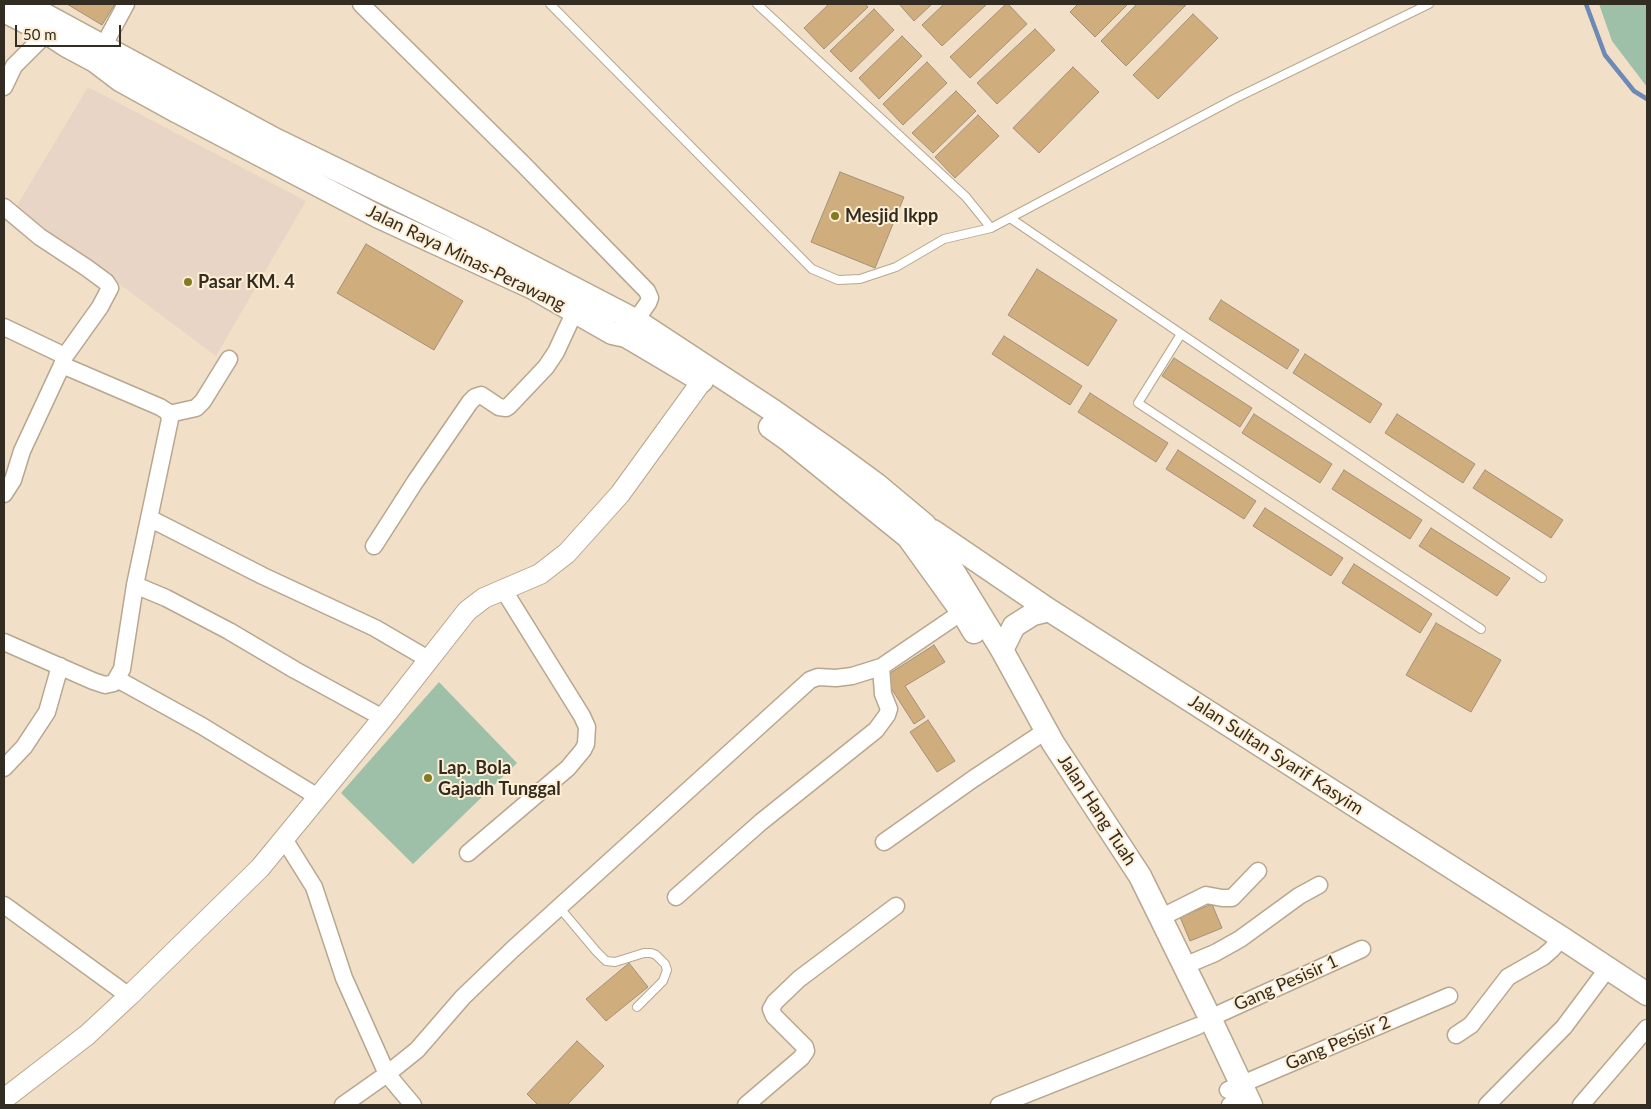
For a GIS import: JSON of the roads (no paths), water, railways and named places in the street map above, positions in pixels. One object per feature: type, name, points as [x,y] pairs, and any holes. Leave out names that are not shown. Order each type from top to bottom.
[{"type":"main road","name":"Jalan Raya Minas-Perawang","points":[[25,4],[100,53],[483,241],[775,412],[876,484],[916,531]]},
{"type":"main road","name":"Jalan Raya Minas-Perawang","points":[[4,11],[47,33],[67,46],[100,53],[120,80],[379,217],[517,280],[576,311],[612,333],[630,328]]},
{"type":"main road","name":"Jalan Raya Minas-Perawang","points":[[630,328],[916,531]]},
{"type":"main road","name":"Jalan Sultan Syarif Kasyim","points":[[916,531],[1049,610],[1647,994]]},
{"type":"main road","name":"Jalan Hang Tuah","points":[[916,531],[962,612],[1118,868],[1204,1022]]},
{"type":"main road","name":"Jalan Hang Tuah","points":[[916,531],[1002,650],[1054,743],[1140,876],[1184,966],[1204,1022],[1237,1099]]},
{"type":"main road","points":[[1002,650],[1014,626],[1033,614],[1049,610]]},
{"type":"street","points":[[100,53],[126,4]]},
{"type":"street","points":[[361,4],[523,164],[647,291],[650,298],[648,303],[630,328]]},
{"type":"street","points":[[4,87],[14,66],[47,33]]},
{"type":"street","points":[[4,207],[40,237],[106,282],[110,288],[100,308],[64,360],[6,485]]},
{"type":"street","points":[[374,546],[470,402],[475,397],[481,395],[499,407],[506,408],[509,406],[546,367],[556,352],[576,311]]},
{"type":"street","points":[[4,326],[64,360],[160,407],[169,414],[170,419],[135,585],[122,669],[117,679],[111,684],[105,685],[4,642]]},
{"type":"street","points":[[169,414],[196,408],[203,401],[229,359]]},
{"type":"street","points":[[4,1100],[86,1035],[129,996],[260,868],[383,718],[467,611],[484,598],[540,574],[567,553],[620,494],[702,380]]},
{"type":"street","points":[[149,518],[263,576],[375,628],[428,659]]},
{"type":"street","points":[[135,585],[166,598],[229,631],[383,718]]},
{"type":"street","points":[[468,852],[568,768],[586,744],[587,728],[582,716],[503,589]]},
{"type":"street","points":[[343,1105],[388,1074],[417,1050],[463,997],[513,949],[810,680],[818,677],[852,676],[880,667],[962,612]]},
{"type":"street","points":[[4,768],[24,747],[47,712],[60,666]]},
{"type":"street","points":[[676,897],[762,822],[876,730],[889,709],[883,694],[880,667]]},
{"type":"street","points":[[117,679],[202,726],[318,797]]},
{"type":"street","points":[[884,842],[1038,736]]},
{"type":"street","points":[[284,839],[314,886],[344,978],[388,1074],[413,1105]]},
{"type":"street","points":[[1160,918],[1206,895],[1232,898],[1258,872]]},
{"type":"street","points":[[1184,966],[1232,944],[1299,896],[1319,885]]},
{"type":"street","points":[[4,905],[129,996]]},
{"type":"street","points":[[746,1105],[801,1058],[806,1051],[805,1047],[774,1016],[771,1009],[775,1002],[799,979],[896,906]]},
{"type":"street","points":[[1456,1035],[1472,1025],[1508,977],[1543,957],[1562,938]]},
{"type":"street","name":"Gang Pesisir 1","points":[[999,1105],[1204,1022],[1362,949]]},
{"type":"street","points":[[1487,1105],[1564,1027],[1608,968]]},
{"type":"street","name":"Gang Pesisir 2","points":[[1237,1099],[1449,996]]},
{"type":"street","points":[[1581,1105],[1647,1028]]},
{"type":"lane","points":[[550,4],[812,269],[838,280],[860,279],[896,267],[944,239],[991,228],[1234,99],[1429,4]]},
{"type":"lane","points":[[757,4],[966,197],[991,228]]},
{"type":"lane","points":[[1010,218],[1542,578]]},
{"type":"lane","points":[[1181,334],[1138,403],[1481,629]]},
{"type":"lane","points":[[559,907],[606,961],[615,962],[644,953],[651,953],[656,954],[665,964],[667,970],[664,980],[637,1007]]},
{"type":"waterway","points":[[1586,4],[1605,55],[1634,91],[1647,99]]},
{"type":"place","name":"Mesjid Ikpp","points":[[835,216]]},
{"type":"place","name":"Pasar KM. 4","points":[[188,282]]},
{"type":"place","name":"Lap. Bola Gajadh Tunggal","points":[[428,778]]}]
